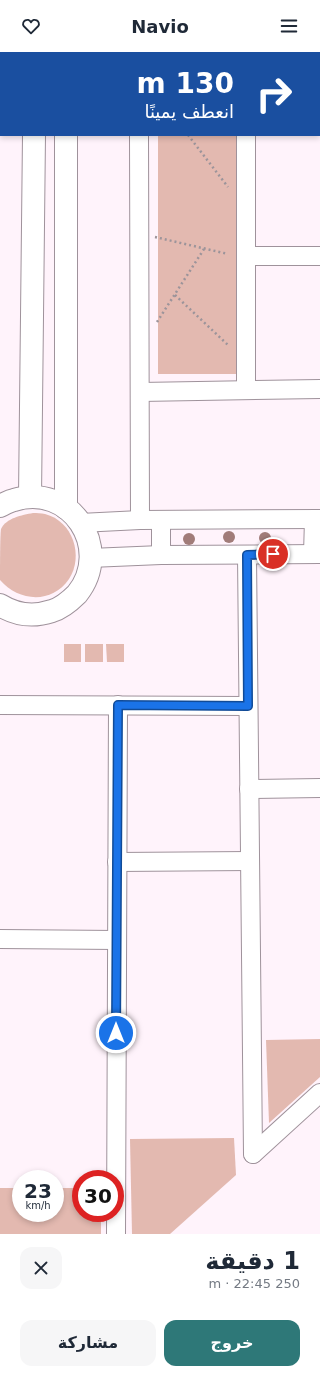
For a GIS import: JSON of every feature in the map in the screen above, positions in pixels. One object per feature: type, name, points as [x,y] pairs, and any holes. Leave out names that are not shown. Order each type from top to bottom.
[{"type":"street","points":[[30,497],[34,136]]},
{"type":"street","points":[[66,136],[73,515]]},
{"type":"street","points":[[139,136],[140,520]]},
{"type":"street","points":[[246,136],[246,390]]},
{"type":"street","points":[[246,257],[320,256]]},
{"type":"street","points":[[140,392],[320,389]]},
{"type":"street","points":[[0,506],[13,500],[30,497],[55,501],[73,515],[89,541],[90,558],[89,572],[80,590],[73,598],[56,610],[47,613],[26,614],[16,612],[0,605]]},
{"type":"street","points":[[73,515],[140,520],[317,519],[316,554],[161,555],[90,558]]},
{"type":"street","points":[[161,520],[161,555]]},
{"type":"street","points":[[247,555],[253,1154],[320,1093]]},
{"type":"street","points":[[0,705],[248,706]]},
{"type":"street","points":[[116,1234],[118,705]]},
{"type":"street","points":[[249,789],[320,788]]},
{"type":"street","points":[[117,862],[250,861]]},
{"type":"street","points":[[0,939],[117,940]]},
{"type":"path","points":[[189,136],[246,211]]},
{"type":"path","points":[[139,234],[246,257]]},
{"type":"path","points":[[155,326],[204,249]]},
{"type":"path","points":[[174,295],[246,361]]},
{"type":"shaded area","points":[[158,136],[236,136],[236,374],[158,374]]},
{"type":"shaded area","points":[[33,513],[45,514],[55,518],[63,524],[73,540],[76,560],[69,579],[62,587],[53,593],[34,597],[25,596],[16,592],[7,587],[0,580],[1,529],[3,525],[10,520],[19,516]]},
{"type":"shaded area","points":[[64,644],[81,644],[81,662],[64,662]]},
{"type":"shaded area","points":[[85,644],[103,644],[103,662],[85,662]]},
{"type":"shaded area","points":[[106,644],[124,644],[124,662],[107,662]]},
{"type":"shaded area","points":[[320,1039],[320,1077],[269,1123],[266,1040]]},
{"type":"shaded area","points":[[234,1138],[236,1175],[170,1234],[132,1234],[130,1139]]},
{"type":"shaded area","points":[[0,1188],[12,1188],[12,1222],[64,1222],[64,1188],[72,1188],[72,1222],[101,1222],[101,1234],[0,1234]]},
{"type":"route","points":[[116,1033],[118,705],[248,706],[247,555],[273,554]]}]
